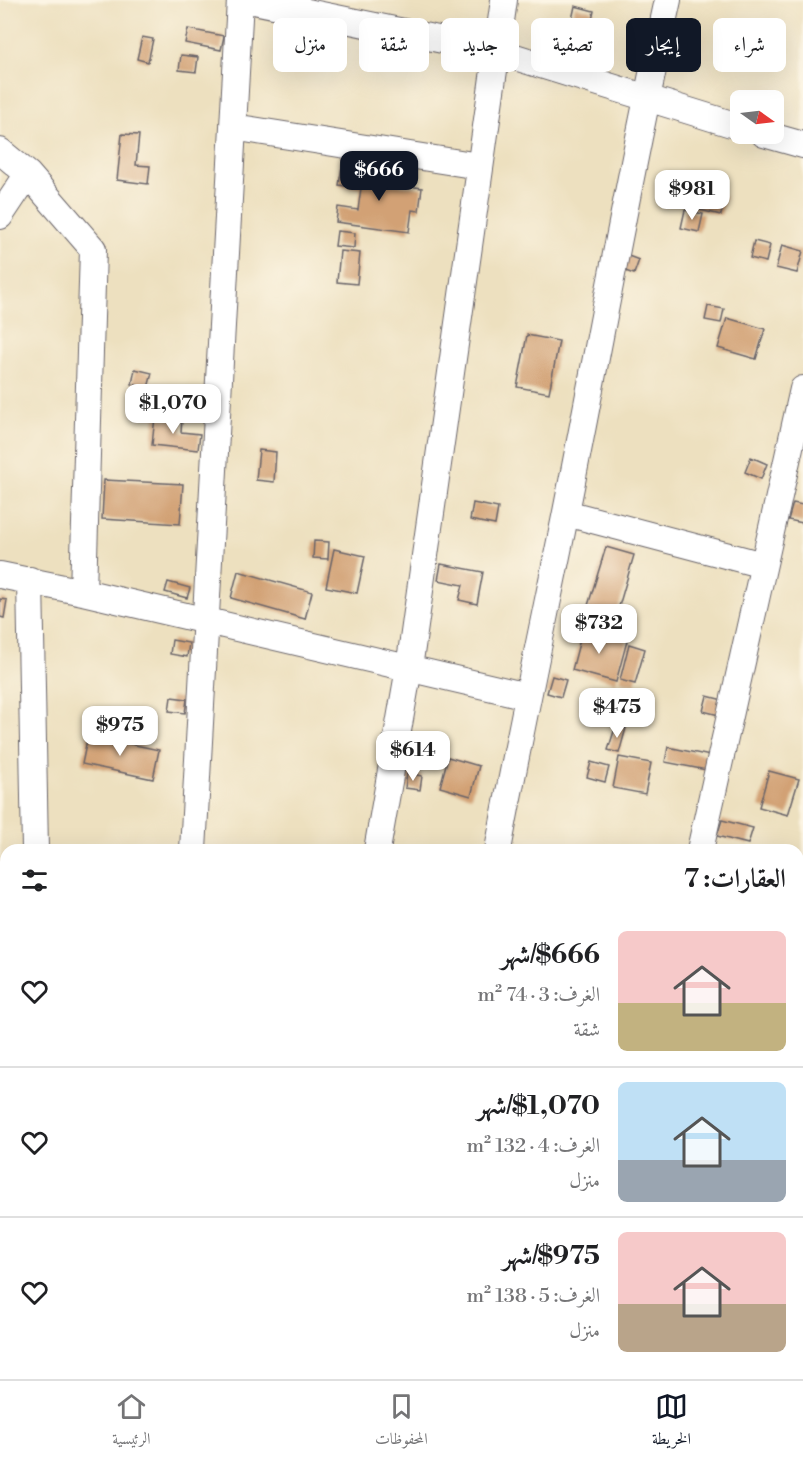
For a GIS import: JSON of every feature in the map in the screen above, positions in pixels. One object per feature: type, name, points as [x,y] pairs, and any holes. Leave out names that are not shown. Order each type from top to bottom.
[{"type":"street","points":[[193,844],[240,0]]},
{"type":"street","points":[[249,0],[441,40]]},
{"type":"street","points":[[501,18],[504,0]]},
{"type":"street","points":[[499,844],[646,98],[668,0]]},
{"type":"street","points":[[519,58],[730,124]]},
{"type":"street","points":[[378,844],[409,668],[493,72]]},
{"type":"street","points":[[233,127],[479,166]]},
{"type":"street","points":[[784,140],[803,146]]},
{"type":"street","points":[[0,151],[27,174],[93,249],[83,591]]},
{"type":"street","points":[[0,216],[27,174]]},
{"type":"street","points":[[701,844],[803,388]]},
{"type":"street","points":[[566,513],[763,565]]},
{"type":"street","points":[[0,575],[83,591],[527,696]]},
{"type":"street","points":[[30,580],[36,844]]},
{"type":"building","points":[[575,6],[594,11],[592,18],[572,18]]},
{"type":"building","points":[[188,29],[224,36],[221,50],[185,43]]},
{"type":"building","points":[[142,37],[153,39],[148,62],[137,59]]},
{"type":"building","points":[[181,55],[198,57],[196,72],[179,70]]},
{"type":"building","points":[[122,134],[139,135],[136,165],[150,166],[148,184],[117,180]]},
{"type":"building","points":[[343,160],[359,162],[357,179],[422,188],[419,211],[412,210],[409,232],[336,222],[338,207],[358,210],[361,188],[339,185]]},
{"type":"building","points":[[687,188],[725,196],[721,215],[683,206]]},
{"type":"building","points":[[685,210],[703,214],[699,232],[681,228]]},
{"type":"building","points":[[337,231],[355,233],[354,248],[335,246]]},
{"type":"building","points":[[754,241],[770,245],[766,262],[750,258]]},
{"type":"building","points":[[782,245],[803,251],[797,273],[776,268]]},
{"type":"building","points":[[340,251],[360,253],[357,284],[337,282]]},
{"type":"building","points":[[623,254],[639,260],[634,274],[617,268]]},
{"type":"building","points":[[708,306],[724,309],[721,323],[705,320]]},
{"type":"building","points":[[727,318],[765,329],[756,359],[718,348]]},
{"type":"building","points":[[527,335],[559,341],[549,393],[517,387]]},
{"type":"building","points":[[135,369],[152,373],[148,388],[132,384]]},
{"type":"building","points":[[155,417],[182,420],[181,432],[200,434],[198,450],[152,445]]},
{"type":"building","points":[[259,450],[276,452],[274,482],[256,480]]},
{"type":"building","points":[[751,457],[767,464],[761,479],[745,472]]},
{"type":"building","points":[[104,480],[183,484],[180,524],[102,519]]},
{"type":"building","points":[[473,503],[498,508],[495,525],[470,520]]},
{"type":"building","points":[[793,503],[803,505],[803,523],[788,520]]},
{"type":"building","points":[[314,541],[329,542],[328,559],[313,558]]},
{"type":"building","points":[[606,547],[634,555],[615,620],[586,612]]},
{"type":"building","points":[[334,549],[365,556],[357,593],[326,587]]},
{"type":"building","points":[[441,564],[483,572],[477,604],[459,600],[463,585],[438,580]]},
{"type":"building","points":[[238,571],[312,592],[305,619],[231,598]]},
{"type":"building","points":[[168,582],[190,588],[187,598],[165,592]]},
{"type":"building","points":[[0,599],[7,600],[4,618],[0,617]]},
{"type":"building","points":[[583,628],[627,641],[616,682],[572,670]]},
{"type":"building","points":[[172,640],[189,643],[187,657],[170,654]]},
{"type":"building","points":[[629,644],[645,649],[635,684],[620,680]]},
{"type":"building","points":[[552,676],[566,680],[561,697],[547,693]]},
{"type":"building","points":[[707,696],[723,700],[719,715],[703,711]]},
{"type":"building","points":[[171,697],[187,699],[185,713],[169,711]]},
{"type":"building","points":[[616,725],[626,728],[619,753],[608,750]]},
{"type":"building","points":[[88,735],[159,750],[153,779],[82,764]]},
{"type":"building","points":[[668,747],[720,758],[717,772],[665,762]]},
{"type":"building","points":[[448,757],[479,766],[471,796],[440,787]]},
{"type":"building","points":[[619,757],[651,763],[645,794],[613,788]]},
{"type":"building","points":[[591,762],[609,767],[605,782],[587,777]]},
{"type":"building","points":[[769,771],[799,779],[788,815],[759,807]]},
{"type":"building","points":[[407,773],[422,776],[420,790],[405,788]]},
{"type":"building","points":[[722,820],[753,828],[748,844],[717,836]]}]
